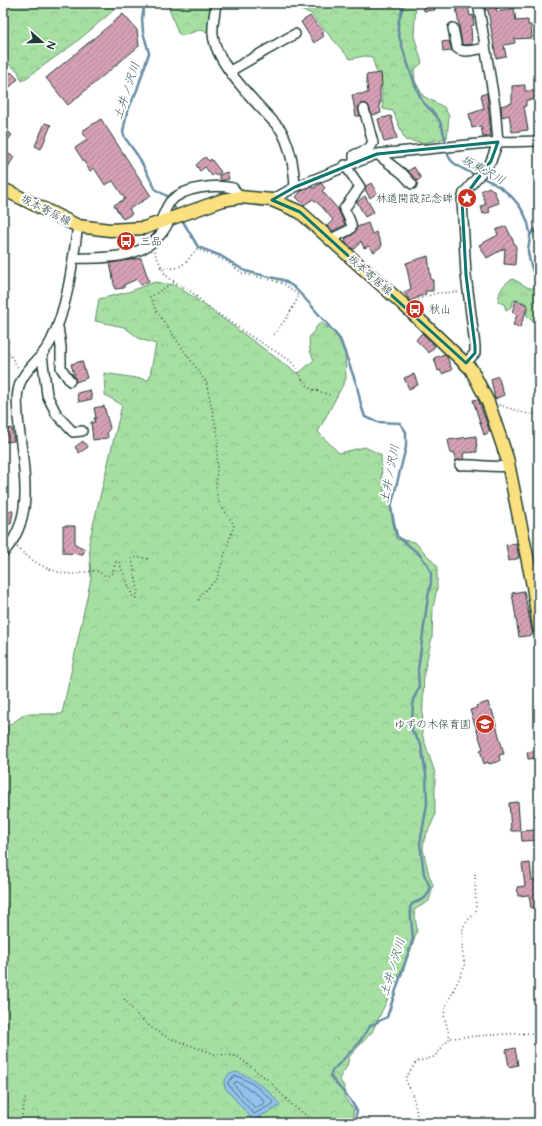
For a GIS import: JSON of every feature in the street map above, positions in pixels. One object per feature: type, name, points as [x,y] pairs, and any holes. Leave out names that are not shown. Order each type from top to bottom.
[{"type":"main road","name":"坂本寄居線","points":[[3,189],[78,226],[110,230],[144,228],[223,200],[240,197],[272,200],[300,212],[466,363],[477,379],[488,402],[509,466],[536,585],[539,628]]},
{"type":"street","points":[[216,3],[213,33],[214,41],[220,57],[230,71],[281,130],[287,140],[294,165],[295,187]]},
{"type":"street","points":[[466,363],[474,353],[475,346],[468,296],[462,200],[464,194],[491,161],[498,142],[495,106],[484,48],[478,3]]},
{"type":"street","points":[[453,28],[456,48],[459,50],[464,52],[484,48]]},
{"type":"street","points":[[230,71],[295,34]]},
{"type":"street","points":[[354,162],[354,155],[368,149],[373,142],[364,108]]},
{"type":"street","points":[[272,200],[295,187],[345,165],[377,154],[498,142],[539,141]]},
{"type":"street","points":[[377,154],[403,174],[412,184]]},
{"type":"street","points":[[331,240],[336,236],[347,233],[351,228],[351,221],[344,209],[360,187],[345,165]]},
{"type":"street","points":[[73,258],[103,259],[124,256],[150,244],[161,236],[170,202],[176,197],[197,189],[220,185],[233,188],[240,197]]},
{"type":"street","points":[[3,553],[19,530],[24,512],[26,480],[19,434],[17,392],[23,376],[42,355],[50,343],[62,317],[78,226]]},
{"type":"street","points":[[58,327],[61,347],[61,368],[70,381]]},
{"type":"street","points":[[42,355],[47,395],[57,415],[73,432],[82,431]]},
{"type":"street","points":[[460,465],[470,464],[497,468],[509,466]]},
{"type":"path","points":[[150,244],[164,274],[174,282],[190,291],[211,309],[289,360],[296,366],[302,379],[309,388],[330,395]]},
{"type":"path","points":[[160,267],[177,269],[183,266],[197,249],[226,261],[242,273],[283,283],[299,296],[288,316],[273,336]]},
{"type":"path","points":[[174,282],[150,297],[157,312],[206,382],[218,436],[216,489],[218,501],[234,525],[217,579],[202,593],[197,603]]},
{"type":"path","points":[[405,306],[436,293],[447,291],[458,292],[468,296]]},
{"type":"path","points":[[3,347],[9,353],[23,376]]},
{"type":"path","points":[[488,402],[528,414],[539,414]]},
{"type":"path","points":[[12,541],[26,555],[37,563],[62,573],[76,574],[99,571],[107,576],[112,574],[116,562],[120,562],[133,597],[136,598],[138,589],[132,559],[137,557],[149,559]]},
{"type":"path","points":[[450,1038],[444,1015],[445,1008],[465,966],[461,938],[463,927],[476,913],[475,874]]},
{"type":"path","points":[[124,999],[138,1016],[153,1029],[169,1038],[215,1054],[237,1056],[268,1080],[292,1105],[310,1118],[314,1123]]},
{"type":"path","points":[[417,1123],[417,1107],[413,1093],[405,1079],[416,1062],[434,1057],[450,1038],[539,1033]]},
{"type":"path","points":[[20,1123],[26,1096]]},
{"type":"highlighted area","points":[[498,142],[491,161],[462,200],[466,275],[475,353],[466,363],[300,212],[272,200],[295,187],[377,154]]},
{"type":"green space","points":[[3,3],[112,3],[114,10],[75,43],[22,81],[18,71],[3,60]]},
{"type":"green space","points":[[167,3],[213,3],[209,32],[199,30],[182,36],[178,33]]},
{"type":"green space","points":[[277,3],[416,3],[414,36],[422,63],[414,70],[415,81],[423,96],[444,107],[449,116],[447,138],[423,143],[405,140],[393,111],[383,109],[382,90],[372,57],[365,56],[350,59],[310,13]]},
{"type":"green space","points":[[513,279],[529,288],[539,288],[539,325],[526,315],[528,306],[523,302],[514,300],[511,307],[506,310],[504,304],[498,302],[499,294],[502,288]]},
{"type":"green space","points":[[155,282],[174,285],[192,296],[298,374],[314,360],[310,351],[309,338],[320,322],[336,333],[345,353],[346,379],[318,432],[339,453],[365,447],[381,455],[382,481],[390,507],[396,539],[415,542],[437,566],[437,588],[433,608],[432,637],[424,673],[422,734],[435,773],[435,816],[424,840],[423,849],[433,885],[429,901],[414,910],[417,930],[411,950],[372,1032],[349,1057],[347,1066],[339,1079],[344,1086],[344,1097],[354,1110],[352,1123],[3,1123],[3,745],[8,726],[25,714],[62,714],[91,578],[89,542],[122,405],[105,395],[104,373],[149,380],[156,344],[140,339],[124,327],[95,321],[99,299],[128,292]]},
{"type":"water","points":[[235,1072],[248,1076],[260,1084],[272,1095],[280,1106],[253,1120],[225,1088],[224,1082],[228,1075]]},
{"type":"building","points":[[423,3],[434,3],[435,10],[424,11]]},
{"type":"building","points":[[484,3],[505,3],[506,7],[496,8],[497,12],[514,8],[516,21],[528,20],[528,25],[531,25],[532,38],[514,39],[515,43],[504,45],[506,56],[496,58],[488,10],[485,10]]},
{"type":"building","points":[[468,6],[470,16],[473,15],[474,25],[471,26],[472,44],[464,45],[462,44],[456,7]]},
{"type":"building","points":[[123,14],[137,30],[139,46],[68,105],[46,78]]},
{"type":"building","points":[[310,16],[324,32],[322,33],[324,36],[314,43],[301,22]]},
{"type":"building","points":[[449,41],[452,51],[443,52],[442,42]]},
{"type":"building","points":[[11,72],[18,79],[3,94],[3,80]]},
{"type":"building","points":[[381,73],[381,103],[379,103],[381,113],[372,115],[368,105],[363,103],[358,107],[360,116],[356,116],[352,95],[368,93],[366,75]]},
{"type":"building","points":[[525,85],[525,91],[535,91],[535,100],[526,100],[526,106],[524,106],[528,130],[512,132],[509,115],[502,117],[501,106],[512,103],[512,86]]},
{"type":"building","points":[[487,93],[491,136],[483,137],[481,126],[472,128],[469,114],[484,109],[481,95]]},
{"type":"building","points":[[391,116],[397,139],[384,142],[378,119]]},
{"type":"building","points":[[101,119],[151,196],[129,209],[132,214],[123,219],[114,205],[125,199],[113,181],[105,185],[94,168],[90,171],[75,148],[87,140],[82,131]]},
{"type":"building","points":[[45,123],[51,125],[41,149],[35,146]]},
{"type":"building","points":[[3,127],[12,135],[3,146]]},
{"type":"building","points":[[5,152],[14,157],[8,167],[3,164]]},
{"type":"building","points":[[205,157],[209,161],[211,159],[221,172],[216,176],[214,174],[212,176],[205,167],[200,171],[196,165]]},
{"type":"building","points":[[414,167],[421,178],[417,181],[408,171]]},
{"type":"building","points":[[227,172],[229,179],[221,181],[219,175]]},
{"type":"building","points":[[321,183],[325,188],[322,191],[338,209],[345,225],[333,231],[327,226],[333,220],[322,207],[313,199],[304,205],[296,197],[301,191],[312,187],[314,188]]},
{"type":"building","points":[[371,183],[377,193],[370,198],[365,190],[366,186]]},
{"type":"building","points":[[489,187],[494,191],[499,203],[488,207],[490,212],[483,214],[481,206],[486,204],[481,191]]},
{"type":"building","points":[[365,196],[374,212],[365,217],[357,202]]},
{"type":"building","points":[[368,223],[372,234],[376,232],[382,246],[374,252],[369,246],[364,248],[361,241],[355,249],[353,249],[345,242],[346,238],[354,233],[357,227]]},
{"type":"building","points":[[506,226],[516,247],[515,265],[504,264],[505,248],[487,258],[479,245],[498,235],[496,230]]},
{"type":"building","points":[[428,256],[431,280],[433,280],[433,291],[425,291],[426,294],[410,301],[404,292],[411,289],[406,263]]},
{"type":"building","points":[[141,258],[149,281],[141,285],[137,279],[124,285],[124,288],[115,289],[110,263]]},
{"type":"building","points":[[516,300],[528,305],[520,328],[513,325],[517,315],[512,312]]},
{"type":"building","points":[[422,333],[435,346],[429,353],[416,340]]},
{"type":"building","points":[[445,354],[452,370],[442,374],[440,370],[438,371],[434,358]]},
{"type":"building","points":[[82,361],[87,378],[76,382],[71,364]]},
{"type":"building","points":[[414,374],[418,385],[409,389],[404,378]]},
{"type":"building","points":[[498,376],[504,395],[495,399],[491,379]]},
{"type":"building","points":[[90,390],[92,399],[79,402],[77,393]]},
{"type":"building","points":[[478,399],[490,432],[484,435],[473,400]]},
{"type":"building","points":[[104,406],[110,428],[107,432],[108,436],[107,438],[93,440],[91,422],[95,422],[94,418],[96,418],[94,408]]},
{"type":"building","points":[[12,428],[14,441],[3,442],[3,430]]},
{"type":"building","points":[[476,436],[477,452],[463,453],[464,459],[455,462],[455,453],[451,454],[448,440]]},
{"type":"building","points":[[83,441],[88,447],[79,453],[75,447]]},
{"type":"building","points":[[3,510],[13,511],[11,524],[3,523]]},
{"type":"building","points":[[63,526],[75,526],[75,544],[85,549],[83,554],[63,553]]},
{"type":"building","points":[[516,543],[519,558],[509,561],[506,545]]},
{"type":"building","points":[[524,591],[533,635],[519,637],[512,593]]},
{"type":"building","points":[[488,702],[490,710],[492,710],[504,754],[499,755],[500,761],[489,764],[488,762],[484,764],[480,750],[483,749],[470,710],[477,708],[476,706]]},
{"type":"building","points":[[539,750],[539,758],[528,759],[527,752]]},
{"type":"building","points":[[518,802],[520,831],[511,831],[509,803]]},
{"type":"building","points":[[521,831],[539,831],[539,840],[522,841]]},
{"type":"building","points":[[530,863],[532,880],[535,880],[537,884],[539,903],[539,907],[531,908],[529,895],[518,896],[517,887],[525,886],[522,864]]},
{"type":"building","points":[[515,1048],[518,1065],[509,1067],[506,1050]]},
{"type":"waterway","name":"土井ノ沢川","points":[[145,3],[142,18],[143,32],[149,53],[137,90],[127,112],[123,132],[125,138],[138,156],[156,190],[169,197],[177,212]]},
{"type":"waterway","name":"坂東沢川","points":[[404,3],[398,30],[420,97],[440,122],[450,159],[463,169],[476,175]]},
{"type":"waterway","name":"坂東沢川","points":[[481,177],[498,186],[520,206],[528,223],[530,233],[528,251],[529,260],[539,284]]},
{"type":"waterway","name":"土井ノ沢川","points":[[181,218],[198,247],[221,256],[245,271],[283,280],[294,287],[340,339],[357,386],[365,417],[378,422],[400,423],[406,432],[406,447],[391,507],[397,536],[419,554],[427,564],[431,573],[418,670],[419,688],[413,700],[412,723],[412,731],[421,745],[426,774],[427,804],[420,844],[424,874],[430,887],[425,898],[412,904],[410,908],[413,939],[387,1017],[370,1026],[358,1044],[332,1071],[330,1076],[351,1101],[357,1111],[354,1123]]},
{"type":"waterway","points":[[531,234],[539,226]]},
{"type":"waterway","points":[[260,1117],[263,1123]]},
{"type":"place","name":"林道開設記念碑","points":[[467,198]]},
{"type":"place","name":"三品","points":[[126,241]]},
{"type":"place","name":"秋山","points":[[415,309]]},
{"type":"place","name":"ゆずの木保育園","points":[[485,724]]}]
